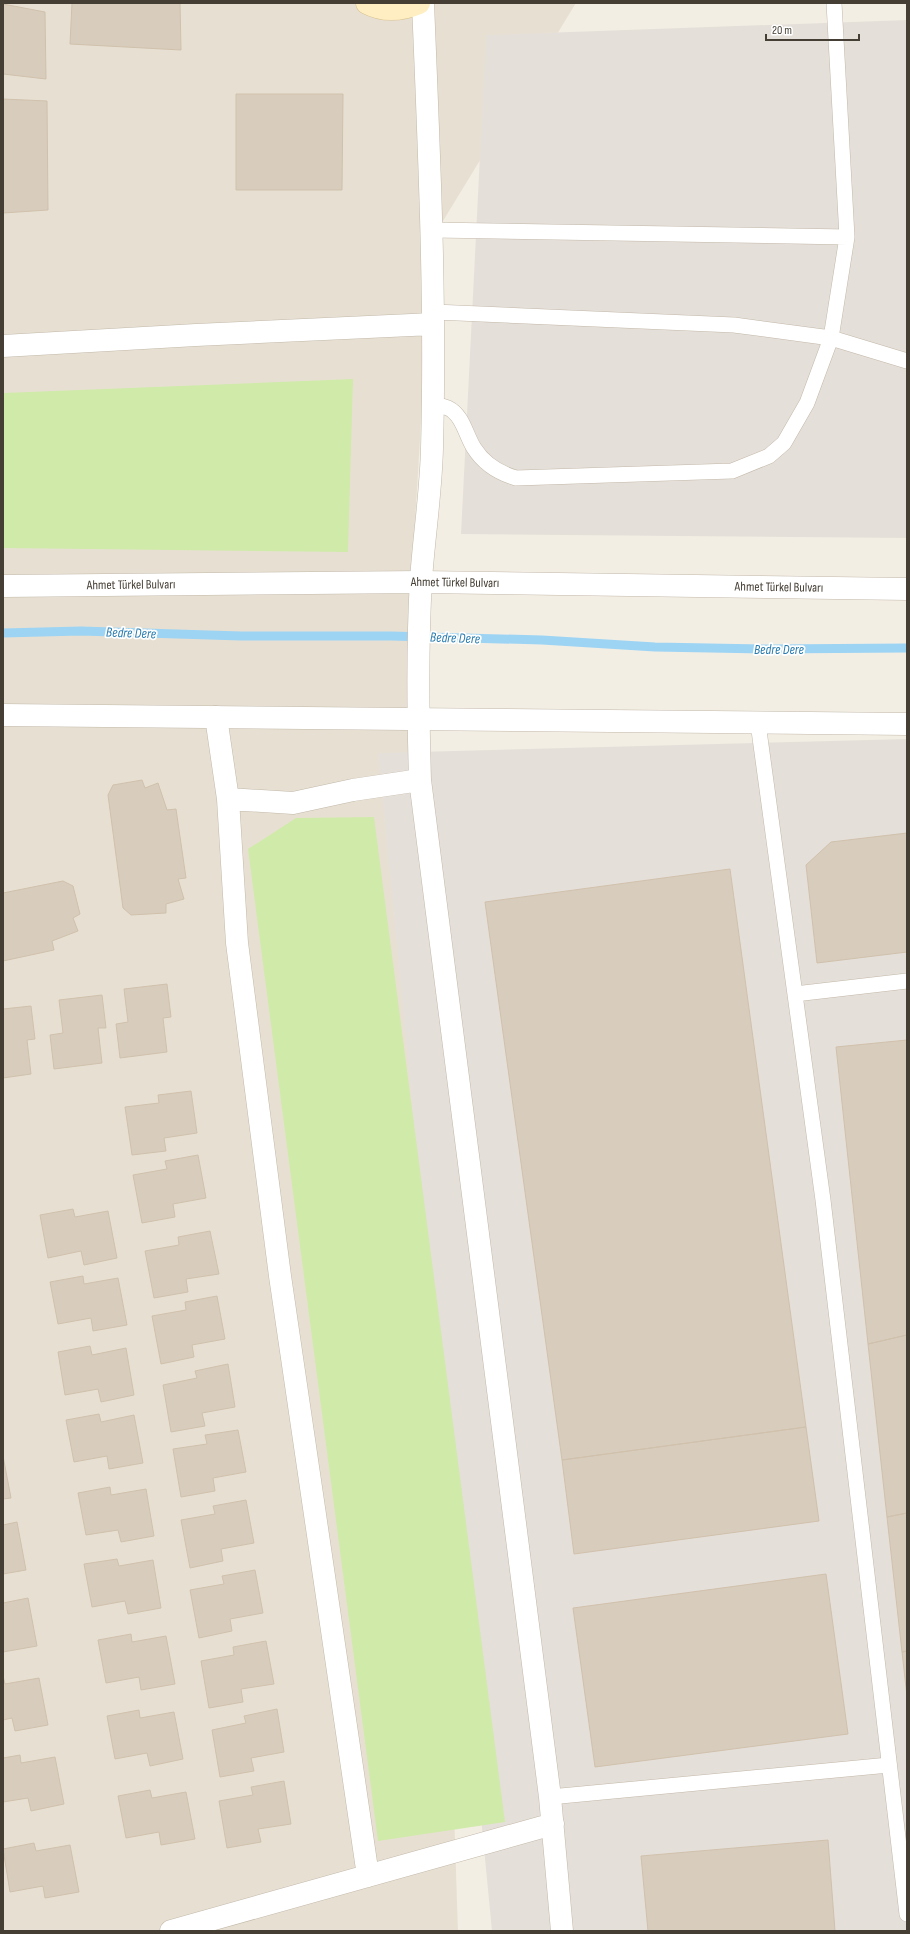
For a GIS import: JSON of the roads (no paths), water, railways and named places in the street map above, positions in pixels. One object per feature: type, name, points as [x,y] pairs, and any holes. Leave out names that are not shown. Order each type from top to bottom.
[{"type":"main road","points":[[367,3],[390,10],[407,8],[419,3]]},
{"type":"street","points":[[423,3],[433,230],[433,404],[432,450],[420,607],[418,719],[420,780],[550,1797],[562,1931]]},
{"type":"street","points":[[3,346],[196,335],[433,318]]},
{"type":"street","name":"Ahmet Türkel Bulvarı","points":[[3,586],[421,582],[907,589]]},
{"type":"street","points":[[3,715],[907,724]]},
{"type":"street","points":[[216,717],[228,799],[237,943],[280,1276],[368,1876]]},
{"type":"street","points":[[228,799],[293,803],[353,790],[420,780]]},
{"type":"street","points":[[171,1931],[553,1824]]},
{"type":"lane","points":[[433,404],[448,408],[460,420],[482,459],[494,469],[516,478],[732,471],[769,456],[784,443],[807,403],[832,338],[847,237],[834,3]]},
{"type":"lane","points":[[433,230],[847,237]]},
{"type":"lane","points":[[433,318],[734,325],[832,338],[907,361]]},
{"type":"lane","points":[[758,723],[822,1200],[907,1914]]},
{"type":"lane","points":[[795,994],[907,981]]},
{"type":"lane","points":[[550,1797],[889,1765]]},
{"type":"waterway","name":"Bedre Dere","points":[[3,633],[81,631],[241,636],[391,636],[542,640],[655,647],[767,649],[907,648]]}]
